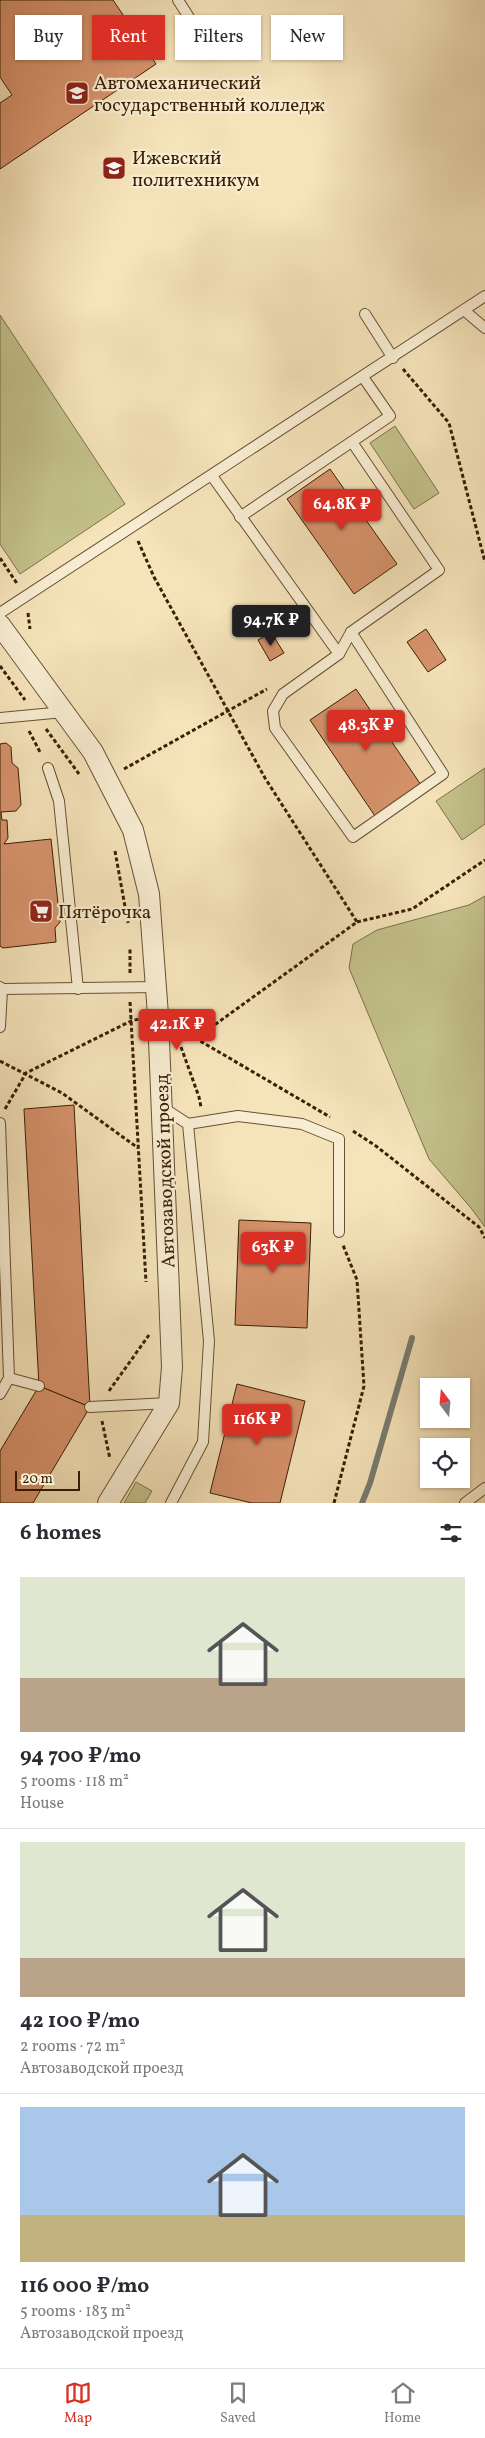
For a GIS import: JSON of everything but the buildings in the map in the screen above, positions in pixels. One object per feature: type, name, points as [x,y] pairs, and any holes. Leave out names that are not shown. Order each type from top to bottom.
[{"type":"street","name":"Автозаводской проезд","points":[[0,625],[93,752],[133,830],[149,894],[157,987],[172,1367],[169,1403],[108,1503]]},
{"type":"lane","points":[[178,0],[188,15]]},
{"type":"lane","points":[[0,613],[363,378],[485,296]]},
{"type":"lane","points":[[465,311],[485,328]]},
{"type":"lane","points":[[366,314],[393,358]]},
{"type":"lane","points":[[240,517],[390,416],[363,378]]},
{"type":"lane","points":[[351,632],[443,774],[353,838],[275,728],[273,711],[283,694],[339,654],[351,632],[439,570],[352,442]]},
{"type":"lane","points":[[212,476],[339,654]]},
{"type":"lane","points":[[0,718],[64,712]]},
{"type":"lane","points":[[48,768],[60,801],[78,989]]},
{"type":"lane","points":[[0,1026],[1,988],[129,989],[157,987]]},
{"type":"lane","points":[[162,1108],[188,1124],[238,1116],[302,1124],[339,1139],[339,1232]]},
{"type":"lane","points":[[0,1123],[9,1378],[0,1394]]},
{"type":"lane","points":[[170,1503],[188,1475],[204,1442],[209,1341],[188,1124]]},
{"type":"lane","points":[[9,1378],[39,1386]]},
{"type":"lane","points":[[94,1406],[169,1403]]},
{"type":"lane","points":[[465,1503],[485,1488]]},
{"type":"path","points":[[393,358],[449,423],[485,562]]},
{"type":"path","points":[[132,527],[154,577],[265,778],[357,922]]},
{"type":"path","points":[[0,666],[80,776]]},
{"type":"path","points":[[123,769],[228,709],[277,684],[283,694]]},
{"type":"path","points":[[22,716],[48,768]]},
{"type":"path","points":[[113,842],[129,926]]},
{"type":"path","points":[[195,1039],[357,922],[412,909],[485,860]]},
{"type":"path","points":[[130,944],[129,989],[146,1286]]},
{"type":"path","points":[[4,1110],[26,1073],[131,1021]]},
{"type":"path","points":[[0,1062],[26,1073],[69,1098],[138,1148]]},
{"type":"path","points":[[334,1503],[364,1386],[357,1280],[339,1232]]},
{"type":"path","points":[[148,1325],[149,1345]]},
{"type":"path","points":[[112,1469],[94,1406],[149,1335]]},
{"type":"shaded area","points":[[0,315],[125,504],[20,574],[0,544]]},
{"type":"shaded area","points":[[395,426],[439,493],[414,509],[370,443]]},
{"type":"shaded area","points":[[485,768],[485,824],[462,840],[436,801]]},
{"type":"shaded area","points":[[485,896],[485,1227],[429,1159],[349,968],[353,944],[377,930],[469,905]]},
{"type":"shaded area","points":[[136,1482],[152,1491],[145,1503],[124,1503]]},
{"type":"waterway","points":[[362,1503],[370,1483],[412,1338]]},
{"type":"place","name":"Автомеханический государственный колледж","points":[[77,93]]},
{"type":"place","name":"Ижевский политехникум","points":[[114,168]]},
{"type":"place","name":"Пятёрочка","points":[[41,911]]}]
